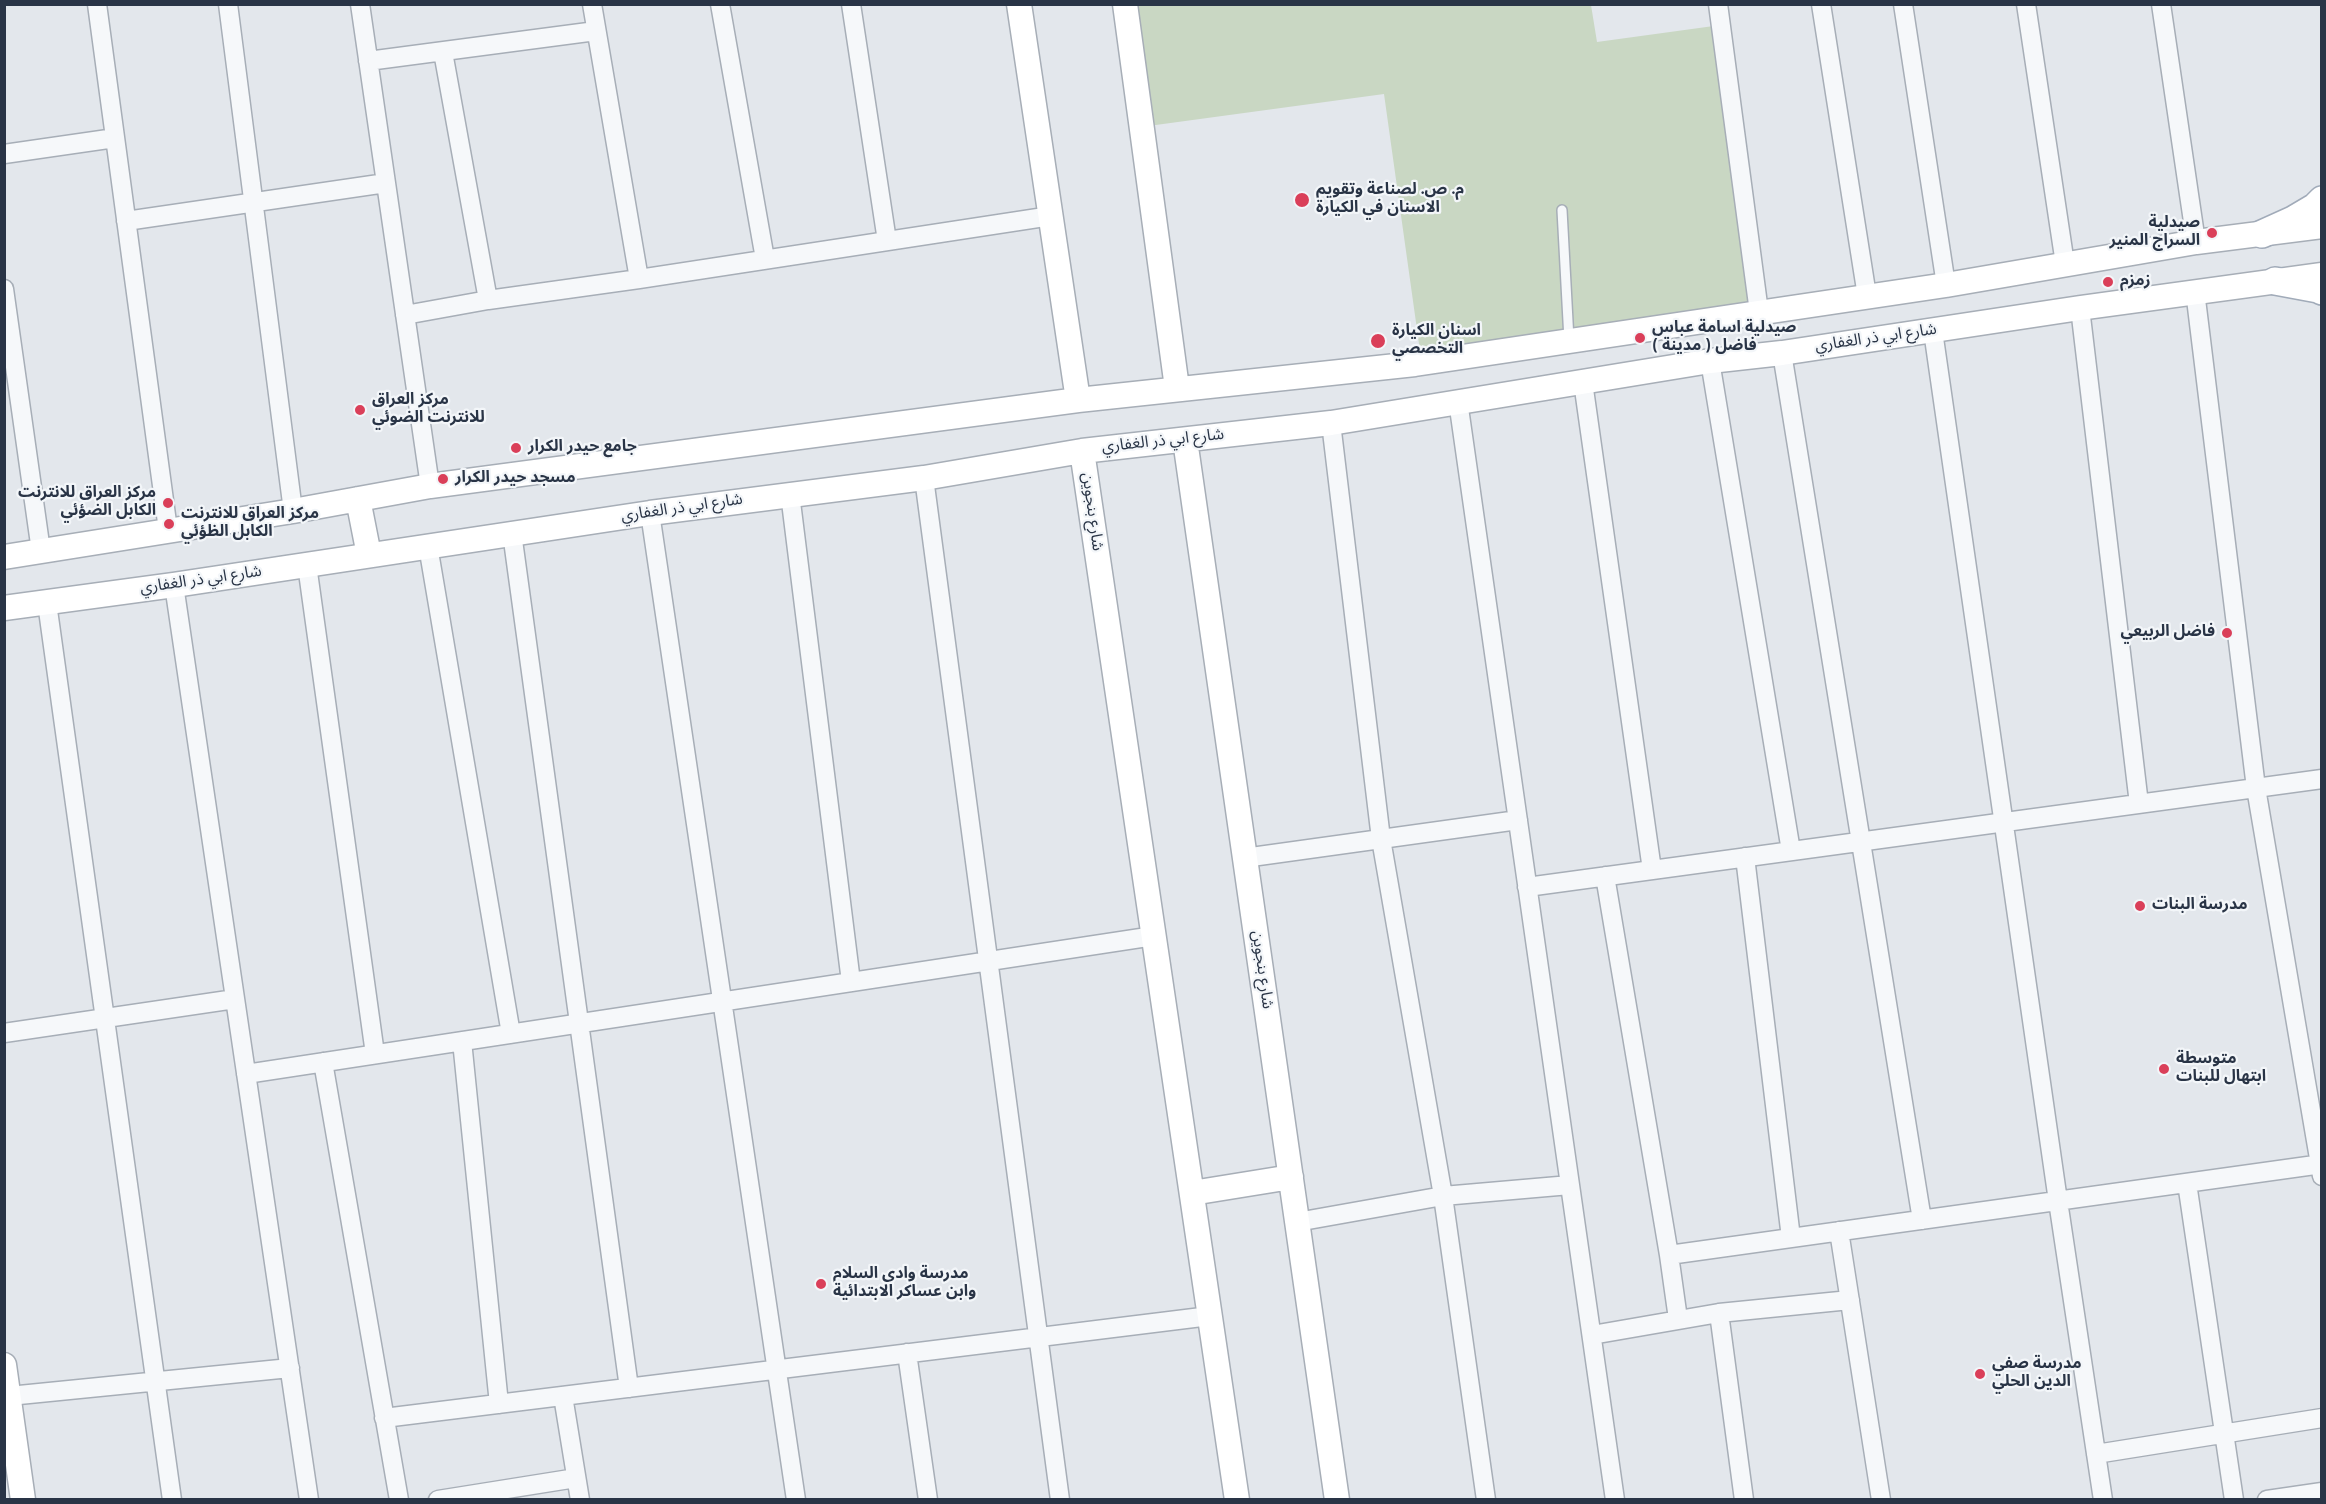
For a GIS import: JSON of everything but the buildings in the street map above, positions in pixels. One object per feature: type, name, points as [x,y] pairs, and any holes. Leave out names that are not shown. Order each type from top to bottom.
[{"type":"main road","points":[[1019,4],[1078,400]]},
{"type":"main road","points":[[1125,4],[1177,388]]},
{"type":"main road","points":[[2262,234],[2293,220],[2322,200]]},
{"type":"main road","points":[[4,556],[293,511],[430,486],[1078,400],[1415,364],[1946,285],[2196,242],[2322,226]]},
{"type":"main road","name":"شارع ابي ذر الغفاري","points":[[4,608],[174,585],[650,513],[924,478],[1082,451],[1331,423],[1699,363],[1782,353],[2195,291],[2322,275]]},
{"type":"main road","points":[[2275,281],[2322,291]]},
{"type":"main road","points":[[1682,324],[1699,363]]},
{"type":"main road","name":"شارع بنجوين","points":[[1185,440],[1337,1500]]},
{"type":"main road","name":"شارع بنجوين","points":[[1082,451],[1237,1500]]},
{"type":"main road","points":[[358,499],[369,555]]},
{"type":"main road","points":[[1191,1193],[1291,1177]]},
{"type":"main road","points":[[4,1365],[23,1500]]},
{"type":"street","points":[[97,4],[168,530]]},
{"type":"street","points":[[228,4],[293,511]]},
{"type":"street","points":[[360,4],[430,486]]},
{"type":"street","points":[[592,4],[639,279]]},
{"type":"street","points":[[720,4],[765,260]]},
{"type":"street","points":[[852,4],[887,241]]},
{"type":"street","points":[[1718,4],[1759,312]]},
{"type":"street","points":[[1821,4],[1867,296]]},
{"type":"street","points":[[1903,4],[1946,285]]},
{"type":"street","points":[[2026,4],[2065,264]]},
{"type":"street","points":[[2161,4],[2196,242]]},
{"type":"street","points":[[368,61],[596,31]]},
{"type":"street","points":[[442,52],[488,300]]},
{"type":"street","points":[[4,154],[115,138]]},
{"type":"street","points":[[126,221],[386,183]]},
{"type":"street","points":[[405,315],[488,300],[1051,216]]},
{"type":"street","points":[[4,289],[41,551]]},
{"type":"street","points":[[1669,1255],[2187,1183],[2321,1168],[2256,788],[2195,291]]},
{"type":"street","points":[[2080,308],[2139,804]]},
{"type":"street","points":[[1932,331],[2103,1500]]},
{"type":"street","points":[[1782,353],[1922,1220]]},
{"type":"street","points":[[1699,363],[1791,851]]},
{"type":"street","points":[[1583,382],[1652,870]]},
{"type":"street","points":[[1458,402],[1615,1500]]},
{"type":"street","points":[[1331,423],[1381,839],[1443,1196],[1486,1500]]},
{"type":"street","points":[[924,478],[1060,1500]]},
{"type":"street","points":[[790,494],[851,982]]},
{"type":"street","points":[[650,513],[796,1500]]},
{"type":"street","points":[[512,533],[629,1388]]},
{"type":"street","points":[[428,546],[511,1034]]},
{"type":"street","points":[[307,565],[375,1054]]},
{"type":"street","points":[[174,585],[309,1500]]},
{"type":"street","points":[[46,603],[172,1500]]},
{"type":"street","points":[[1527,887],[2322,779]]},
{"type":"street","points":[[1244,858],[1518,820]]},
{"type":"street","points":[[1744,857],[1791,1238]]},
{"type":"street","points":[[1605,876],[1678,1319]]},
{"type":"street","points":[[246,1074],[1154,936]]},
{"type":"street","points":[[4,1033],[235,999]]},
{"type":"street","points":[[462,1041],[499,1404]]},
{"type":"street","points":[[323,1062],[399,1500]]},
{"type":"street","points":[[2187,1183],[2234,1500]]},
{"type":"street","points":[[1297,1222],[1443,1196],[1570,1185]]},
{"type":"street","points":[[1839,1231],[1881,1500]]},
{"type":"street","points":[[1592,1335],[1719,1313],[1850,1300]]},
{"type":"street","points":[[1719,1313],[1744,1500]]},
{"type":"street","points":[[384,1418],[1210,1316]]},
{"type":"street","points":[[907,1353],[928,1500]]},
{"type":"street","points":[[9,1396],[290,1368]]},
{"type":"street","points":[[562,1396],[580,1500]]},
{"type":"street","points":[[2096,1454],[2322,1418]]},
{"type":"street","points":[[438,1500],[576,1478]]},
{"type":"street","points":[[2267,1500],[2322,1492]]},
{"type":"lane","points":[[1562,210],[1569,342]]},
{"type":"green space","points":[[1125,5],[1591,5],[1597,42],[1721,25],[1761,305],[1420,351],[1384,94],[1141,127]]},
{"type":"place","name":"م. ص. لصناعة وتقويم الاسنان في الكيارة","points":[[1302,200]]},
{"type":"place","name":"صيدلية السراج المنير","points":[[2212,233]]},
{"type":"place","name":"زمزم","points":[[2108,282]]},
{"type":"place","name":"صيدلية اسامة عباس فاضل ( مدينة )","points":[[1640,338]]},
{"type":"place","name":"اسنان الكيارة التخصصي","points":[[1378,341]]},
{"type":"place","name":"مركز العراق للانترنت الضوئي","points":[[360,410]]},
{"type":"place","name":"جامع حيدر الكرار","points":[[516,448]]},
{"type":"place","name":"مسجد حيدر الكرار","points":[[443,479]]},
{"type":"place","name":"مركز العراق للانترنت الكابل الضؤئي","points":[[168,503]]},
{"type":"place","name":"مركز العراق للانترنت الكابل الظؤئي","points":[[169,524]]},
{"type":"place","name":"فاضل الربيعي","points":[[2227,633]]},
{"type":"place","name":"مدرسة البنات","points":[[2140,906]]},
{"type":"place","name":"متوسطة ابتهال للبنات","points":[[2164,1069]]},
{"type":"place","name":"مدرسة وادي السلام وابن عساكر الابتدائية","points":[[821,1284]]},
{"type":"place","name":"مدرسة صفي الدين الحلي","points":[[1980,1374]]}]
